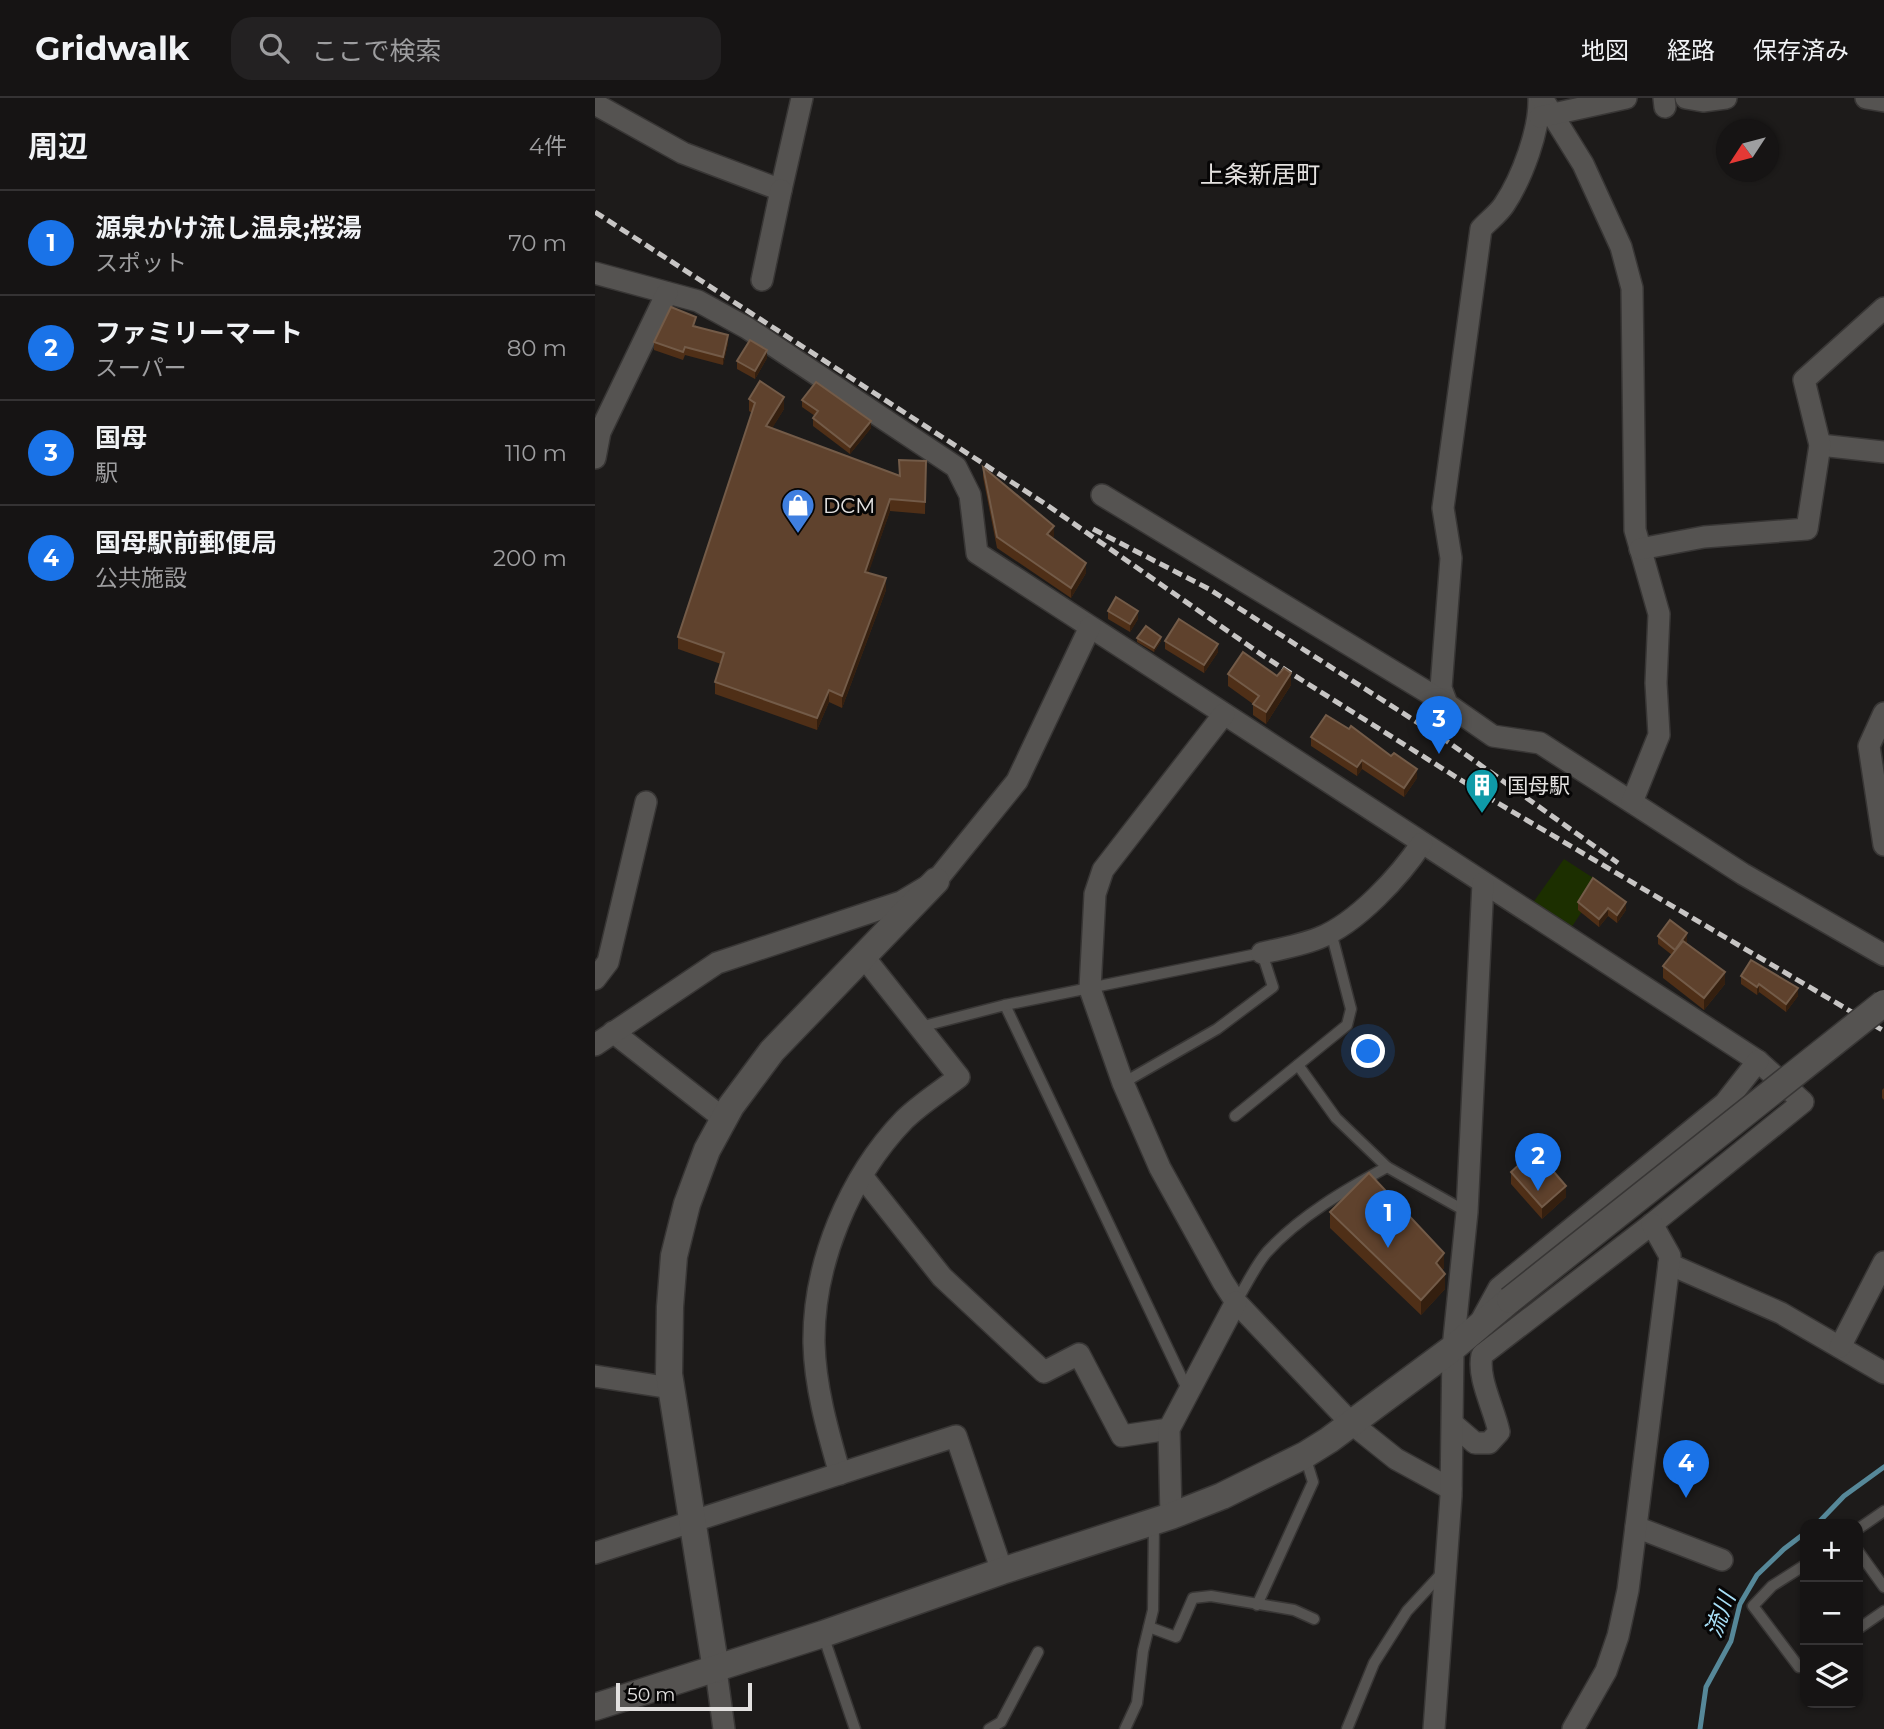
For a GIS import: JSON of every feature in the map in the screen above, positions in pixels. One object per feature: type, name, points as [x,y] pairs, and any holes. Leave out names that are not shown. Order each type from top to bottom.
[{"type":"street","points":[[762,281],[801,98]]},
{"type":"street","points":[[1543,107],[1626,98]]},
{"type":"street","points":[[1686,98],[1703,102],[1726,98]]},
{"type":"street","points":[[1866,98],[1884,101]]},
{"type":"street","points":[[595,104],[683,153],[781,190]]},
{"type":"street","points":[[1543,107],[1583,164],[1621,247],[1632,288],[1635,530],[1659,614],[1656,683],[1659,735],[1632,802]]},
{"type":"street","points":[[1447,704],[1440,688],[1451,558],[1443,508],[1481,229],[1503,206],[1522,171],[1543,107]]},
{"type":"street","points":[[595,273],[698,301],[747,328],[956,467],[970,495],[977,553],[1758,1062],[1803,1102],[1652,1224],[1482,1355],[1479,1368],[1495,1411],[1499,1432],[1489,1444],[1475,1443],[1453,1424]]},
{"type":"street","points":[[595,458],[600,432],[667,293]]},
{"type":"street","points":[[1640,549],[1704,537],[1807,529],[1820,445],[1804,380],[1884,308]]},
{"type":"street","points":[[1820,445],[1884,452]]},
{"type":"street","points":[[1101,495],[1447,704],[1493,736],[1540,743],[1743,874],[1884,956]]},
{"type":"street","points":[[724,1729],[669,1374],[674,1256],[687,1204],[707,1150],[724,1119],[772,1051],[936,881],[1017,780],[1090,627]]},
{"type":"street","points":[[1884,713],[1869,746],[1884,845]]},
{"type":"street","points":[[1224,715],[1103,870],[1095,894],[1090,989],[1123,1083],[1160,1168],[1235,1302],[1351,1423],[1396,1460],[1451,1489]]},
{"type":"street","points":[[595,979],[608,962],[646,802]]},
{"type":"street","points":[[1262,953],[1310,940],[1348,922],[1410,861],[1422,843]]},
{"type":"street","points":[[595,1045],[717,963],[901,902],[936,881]]},
{"type":"street","points":[[1434,1729],[1451,1489],[1453,1348],[1467,1212],[1483,883]]},
{"type":"street","points":[[840,1474],[822,1409],[814,1343],[826,1255],[848,1200],[876,1153],[906,1119],[959,1077],[863,956]]},
{"type":"street","points":[[595,1707],[716,1670],[1002,1571],[1163,1519],[1222,1496],[1305,1455],[1453,1348],[1884,1003]]},
{"type":"street","points":[[613,1032],[724,1119]]},
{"type":"street","points":[[1478,1327],[1499,1288],[1725,1103],[1758,1062]]},
{"type":"street","points":[[862,1176],[942,1277],[1044,1372],[1079,1354],[1122,1436],[1169,1429]]},
{"type":"street","points":[[1573,1729],[1606,1671],[1618,1636],[1628,1590],[1669,1264],[1669,1256],[1652,1224]]},
{"type":"street","points":[[1840,1347],[1884,1262]]},
{"type":"street","points":[[1669,1264],[1781,1313],[1840,1347],[1881,1364]]},
{"type":"street","points":[[1163,1519],[1169,1429],[1235,1302]]},
{"type":"street","points":[[595,1377],[671,1388]]},
{"type":"street","points":[[595,1553],[956,1436],[1002,1571]]},
{"type":"street","points":[[1636,1527],[1722,1560]]},
{"type":"lane","points":[[1235,1116],[1347,1025],[1351,1009],[1331,932]]},
{"type":"lane","points":[[920,1027],[1005,1005],[1262,953],[1273,987],[1217,1029],[1123,1083]]},
{"type":"lane","points":[[1005,1005],[1188,1391]]},
{"type":"lane","points":[[1298,1065],[1336,1118],[1387,1167],[1467,1212]]},
{"type":"lane","points":[[1235,1302],[1266,1253],[1285,1235],[1342,1192],[1387,1167]]},
{"type":"lane","points":[[1257,1605],[1313,1482],[1305,1455]]},
{"type":"lane","points":[[1863,1526],[1884,1511]]},
{"type":"lane","points":[[1125,1729],[1137,1703],[1153,1610],[1163,1519]]},
{"type":"lane","points":[[1863,1558],[1884,1587]]},
{"type":"lane","points":[[1800,1568],[1772,1586],[1753,1606],[1800,1666]]},
{"type":"lane","points":[[1347,1729],[1374,1663],[1407,1611],[1445,1570]]},
{"type":"lane","points":[[1149,1627],[1176,1637],[1193,1598],[1211,1596],[1293,1610],[1314,1619]]},
{"type":"lane","points":[[1863,1626],[1884,1611]]},
{"type":"lane","points":[[823,1634],[855,1729]]},
{"type":"lane","points":[[989,1729],[1001,1722],[1038,1652]]},
{"type":"green space","points":[[1564,859],[1601,883],[1571,928],[1532,904]]},
{"type":"building","points":[[671,307],[696,317],[693,326],[728,335],[723,357],[685,347],[683,352],[654,342]]},
{"type":"building","points":[[750,340],[767,350],[755,371],[737,361]]},
{"type":"building","name":"DCM","points":[[760,381],[784,397],[766,426],[900,476],[899,460],[926,461],[925,502],[890,499],[865,572],[886,578],[842,696],[829,690],[817,718],[715,682],[724,653],[678,637],[755,403],[749,399]]},
{"type":"building","points":[[816,382],[871,421],[850,447],[813,418],[818,411],[802,400]]},
{"type":"building","points":[[983,467],[1054,526],[1047,534],[1086,563],[1071,588],[997,537]]},
{"type":"building","points":[[1116,597],[1138,611],[1130,624],[1108,611]]},
{"type":"building","points":[[1179,619],[1218,644],[1204,665],[1165,641]]},
{"type":"building","points":[[1146,626],[1161,637],[1154,648],[1137,638]]},
{"type":"building","points":[[1243,652],[1277,676],[1284,668],[1291,673],[1266,712],[1253,704],[1259,696],[1228,674]]},
{"type":"building","points":[[1326,715],[1349,729],[1351,726],[1391,756],[1394,753],[1417,769],[1404,788],[1362,760],[1357,767],[1311,737]]},
{"type":"building","points":[[1593,878],[1626,902],[1617,915],[1608,908],[1599,919],[1578,902]]},
{"type":"building","points":[[1670,920],[1687,933],[1675,950],[1658,936]]},
{"type":"building","points":[[1683,941],[1725,972],[1704,998],[1663,966]]},
{"type":"building","points":[[1751,960],[1798,988],[1786,1004],[1759,984],[1757,987],[1741,976]]},
{"type":"building","points":[[1535,1150],[1566,1186],[1542,1207],[1511,1172]]},
{"type":"building","points":[[1369,1173],[1444,1253],[1436,1263],[1445,1274],[1421,1300],[1330,1212]]},
{"type":"waterway","name":"流川","points":[[1822,1519],[1844,1496],[1884,1467]]},
{"type":"waterway","name":"流川","points":[[1700,1729],[1706,1687],[1731,1641],[1740,1604],[1757,1575],[1800,1537]]},
{"type":"railway","points":[[595,212],[1047,505],[1265,657],[1491,799],[1884,1031]]},
{"type":"railway","points":[[1093,529],[1209,589],[1448,742],[1618,863]]},
{"type":"place","name":"DCM","points":[[798,535]]},
{"type":"place","name":"国母","points":[[1439,754]]},
{"type":"place","name":"国母駅","points":[[1482,815]]},
{"type":"place","name":"ファミリーマート","points":[[1538,1191]]},
{"type":"place","name":"源泉かけ流し温泉;桜湯","points":[[1388,1248]]},
{"type":"place","name":"国母駅前郵便局","points":[[1686,1498]]},
{"type":"district","name":"上条新居町","points":[[1260,174]]}]
